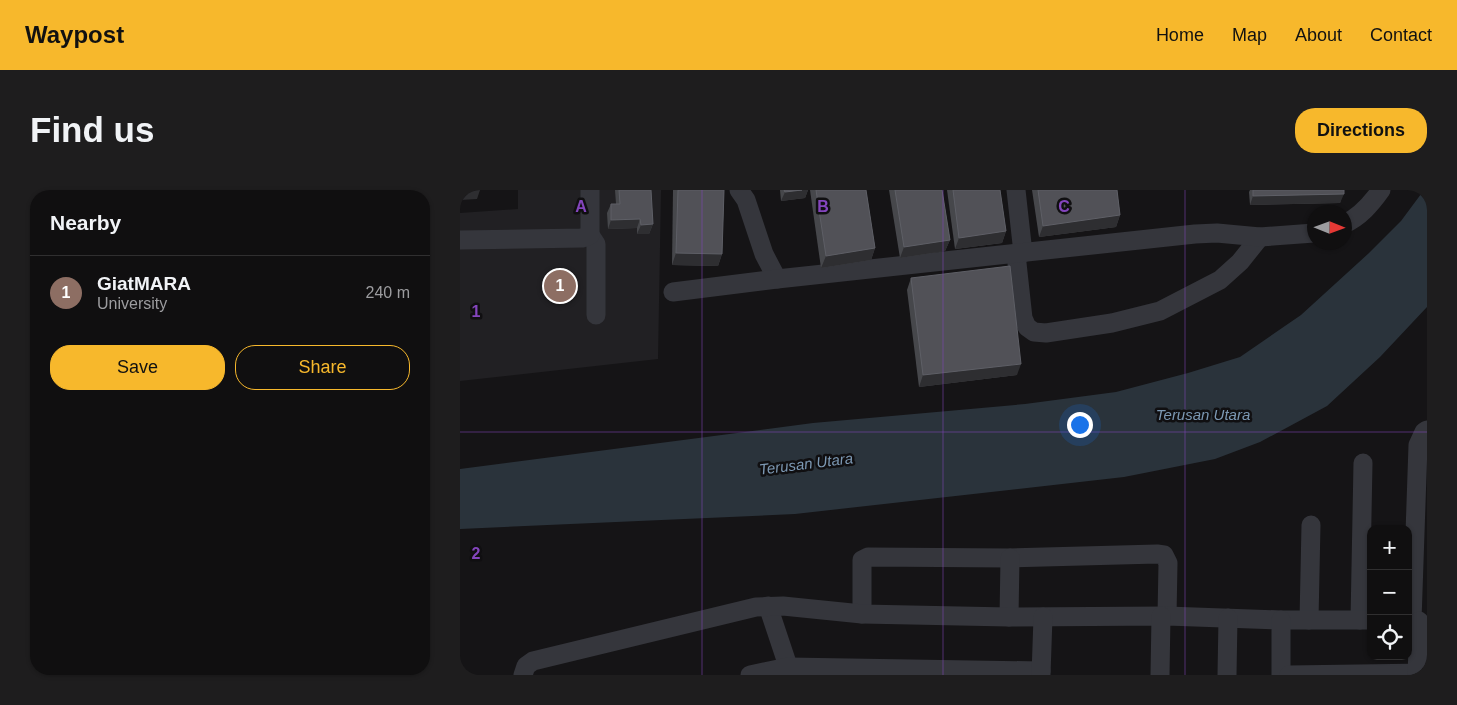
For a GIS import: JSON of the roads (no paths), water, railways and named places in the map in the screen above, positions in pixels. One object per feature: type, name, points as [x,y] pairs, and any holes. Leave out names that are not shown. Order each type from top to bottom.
[{"type":"street","points":[[590,190],[590,235],[596,244],[596,315]]},
{"type":"street","points":[[740,190],[746,200],[764,254],[777,279]]},
{"type":"street","points":[[1016,190],[1023,318],[1027,327],[1034,332],[1046,333],[1112,323],[1160,311],[1220,280],[1240,262],[1260,237]]},
{"type":"street","points":[[1352,221],[1369,206],[1381,190]]},
{"type":"street","points":[[673,292],[1195,234],[1217,233],[1260,237],[1307,234]]},
{"type":"street","points":[[460,240],[582,238],[590,235]]},
{"type":"street","points":[[1289,675],[1420,673],[1417,621],[1418,445],[1424,432],[1427,430]]},
{"type":"street","points":[[523,675],[526,666],[534,661],[734,611],[768,606],[862,614],[1009,617],[1164,616],[1281,620],[1365,620],[1363,463]]},
{"type":"street","points":[[1309,620],[1311,525]]},
{"type":"street","points":[[862,614],[862,560],[865,558],[1164,555],[1168,563],[1160,675]]},
{"type":"street","points":[[1009,617],[1010,558]]},
{"type":"street","points":[[768,606],[790,671]]},
{"type":"street","points":[[750,675],[790,671],[1041,673],[1043,617]]},
{"type":"street","points":[[1227,675],[1228,618]]},
{"type":"street","points":[[1281,620],[1281,675]]},
{"type":"water","name":"Terusan Utara","points":[[1424,190],[1427,190],[1427,307],[1380,357],[1327,406],[1260,442],[1215,459],[1124,477],[795,514],[460,529],[460,469],[813,423],[1025,404],[1116,392],[1240,357],[1301,315],[1401,221]]},
{"type":"place","name":"GiatMARA","points":[[560,286]]}]
